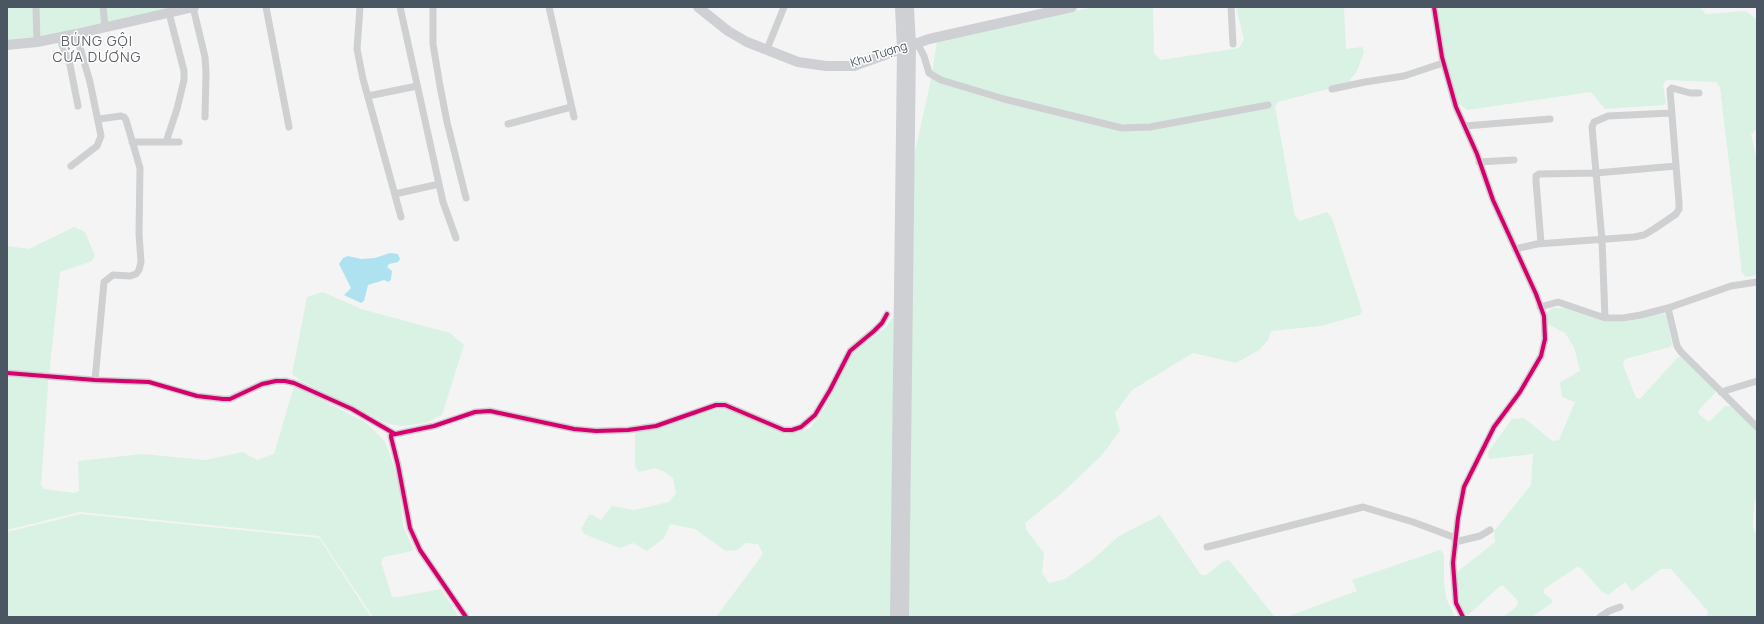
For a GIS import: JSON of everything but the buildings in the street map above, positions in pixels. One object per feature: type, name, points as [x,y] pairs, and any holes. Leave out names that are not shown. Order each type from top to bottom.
[{"type":"main road","points":[[7,45],[38,42],[193,7]]},
{"type":"main road","name":"Khu Tượng","points":[[698,7],[728,32],[747,42],[798,62],[826,66],[854,66],[929,39],[1072,7]]},
{"type":"main road","points":[[895,617],[910,46],[900,7]]},
{"type":"main road","points":[[904,617],[910,46],[909,7]]},
{"type":"street","points":[[36,7],[38,42]]},
{"type":"street","points":[[103,7],[105,27]]},
{"type":"street","points":[[193,7],[205,57],[205,117]]},
{"type":"street","points":[[266,7],[289,127]]},
{"type":"street","points":[[360,7],[357,49],[368,96],[401,217]]},
{"type":"street","points":[[400,7],[446,213],[456,238]]},
{"type":"street","points":[[433,7],[433,44],[440,86],[447,122],[466,198]]},
{"type":"street","points":[[549,7],[574,117]]},
{"type":"street","points":[[767,49],[784,7]]},
{"type":"street","points":[[1231,7],[1233,44]]},
{"type":"street","points":[[1434,7],[1443,63],[1456,107],[1465,126],[1493,200],[1544,316],[1545,339],[1541,356],[1520,392],[1494,427],[1464,487],[1455,540],[1453,563],[1456,603],[1464,617]]},
{"type":"street","points":[[166,142],[177,109],[184,80],[184,72],[169,13]]},
{"type":"street","points":[[71,166],[97,146],[100,141],[99,120],[76,34]]},
{"type":"street","points":[[59,37],[70,66],[78,106]]},
{"type":"street","points":[[910,46],[924,56],[929,73],[941,80],[1004,99],[1122,128],[1150,127],[1268,104]]},
{"type":"street","points":[[1332,90],[1365,82],[1404,76],[1443,63]]},
{"type":"street","points":[[368,96],[417,86]]},
{"type":"street","points":[[1515,249],[1541,244],[1602,240],[1644,234],[1676,214],[1679,209],[1679,203],[1670,94],[1672,88],[1699,93]]},
{"type":"street","points":[[508,124],[571,107]]},
{"type":"street","points":[[1605,318],[1602,240],[1592,127],[1594,122],[1599,119],[1613,115],[1671,113]]},
{"type":"street","points":[[95,380],[104,282],[113,275],[132,276],[139,270],[141,262],[139,234],[140,168],[124,117],[99,120]]},
{"type":"street","points":[[1465,126],[1550,120]]},
{"type":"street","points":[[132,142],[179,142]]},
{"type":"street","points":[[1479,162],[1514,160]]},
{"type":"street","points":[[1541,244],[1536,176],[1539,174],[1596,174],[1676,166]]},
{"type":"street","points":[[395,194],[439,184]]},
{"type":"street","points":[[1540,306],[1558,302],[1605,318],[1623,318],[1668,308],[1731,286],[1757,282]]},
{"type":"street","points":[[1668,308],[1677,346],[1681,352],[1757,427]]},
{"type":"street","points":[[466,617],[420,550],[410,528],[391,437],[392,435],[434,426],[475,412],[490,411],[574,429],[596,431],[628,430],[656,426],[716,405],[725,405],[784,430],[792,430],[808,422],[818,411],[850,351],[874,332],[882,323],[887,314]]},
{"type":"street","points":[[7,373],[95,380],[149,382],[197,396],[223,399],[230,399],[262,384],[276,380],[290,382],[352,410],[395,434]]},
{"type":"street","points":[[1721,392],[1757,381]]},
{"type":"street","points":[[1207,547],[1363,507],[1413,522],[1455,540],[1480,536],[1490,530]]},
{"type":"street","points":[[1600,617],[1609,611],[1620,607]]},
{"type":"green space","points":[[7,7],[178,7],[62,33],[7,41]]},
{"type":"green space","points":[[1095,7],[1153,7],[1154,53],[1161,60],[1239,48],[1244,40],[1236,7],[1344,7],[1346,49],[1362,47],[1364,53],[1356,73],[1350,79],[1351,83],[1278,102],[1275,106],[1295,216],[1300,221],[1327,212],[1332,218],[1362,311],[1360,315],[1321,326],[1271,331],[1268,340],[1259,350],[1236,363],[1193,353],[1132,390],[1115,413],[1120,431],[1101,456],[1063,492],[1025,523],[1027,531],[1044,553],[1042,573],[1049,583],[1065,579],[1092,560],[1119,536],[1160,515],[1201,575],[1206,575],[1224,561],[1229,560],[1275,617],[716,617],[763,554],[758,544],[746,543],[737,550],[726,551],[695,529],[670,524],[664,538],[647,551],[633,543],[620,548],[584,534],[581,529],[589,515],[593,515],[601,520],[612,506],[634,510],[669,502],[676,493],[673,478],[665,472],[654,468],[639,472],[635,467],[635,434],[638,431],[710,409],[725,408],[786,435],[810,428],[826,406],[849,357],[886,327],[893,317],[904,201],[930,84],[937,42],[946,37]]},
{"type":"green space","points":[[1437,7],[1700,7],[1706,14],[1746,11],[1757,20],[1757,129],[1751,134],[1757,161],[1757,275],[1746,277],[1742,273],[1720,87],[1716,82],[1666,80],[1663,85],[1666,102],[1664,105],[1605,109],[1591,92],[1467,110],[1458,103],[1446,63]]},
{"type":"green space","points":[[74,227],[85,232],[95,256],[92,261],[60,272],[48,385],[41,485],[44,489],[74,493],[79,491],[78,461],[142,454],[205,460],[243,452],[257,460],[274,454],[294,386],[365,422],[385,442],[392,460],[399,486],[403,526],[413,548],[412,551],[384,557],[381,562],[392,597],[441,589],[459,617],[373,617],[319,536],[80,512],[7,530],[7,246],[29,249]]},
{"type":"green space","points":[[323,292],[361,309],[450,333],[464,345],[442,415],[425,423],[402,426],[388,424],[301,381],[292,374],[307,297]]},
{"type":"green space","points":[[1552,308],[1565,308],[1605,322],[1624,322],[1666,314],[1672,344],[1670,347],[1625,359],[1623,365],[1636,398],[1640,399],[1677,358],[1681,357],[1715,389],[1715,393],[1698,411],[1699,414],[1709,422],[1725,406],[1732,406],[1757,431],[1757,498],[1755,500],[1753,528],[1757,535],[1757,617],[1707,617],[1708,611],[1671,569],[1661,569],[1632,591],[1625,582],[1608,595],[1601,591],[1581,568],[1577,567],[1544,589],[1544,593],[1552,600],[1552,603],[1532,617],[1503,617],[1517,606],[1518,601],[1503,585],[1467,616],[1460,606],[1457,572],[1495,542],[1494,531],[1531,485],[1533,454],[1489,459],[1488,452],[1512,419],[1524,418],[1552,441],[1559,440],[1575,402],[1562,397],[1560,382],[1580,371],[1574,347],[1565,333],[1546,323],[1546,314]]},
{"type":"green space","points":[[81,514],[319,538],[371,617],[7,617],[7,532]]},
{"type":"green space","points":[[1440,550],[1444,554],[1444,581],[1446,598],[1455,617],[1286,617],[1357,591],[1352,580]]},
{"type":"water","points":[[390,253],[398,254],[400,259],[398,262],[389,264],[387,267],[392,271],[389,282],[384,280],[368,285],[364,301],[361,303],[344,295],[351,288],[339,264],[343,258],[348,256],[361,259],[375,258]]},
{"type":"cycle path","points":[[1434,7],[1442,57],[1456,107],[1477,154],[1493,200],[1536,294],[1544,316],[1545,339],[1541,356],[1520,392],[1494,427],[1464,487],[1458,518],[1453,563],[1456,603],[1463,617]]},
{"type":"cycle path","points":[[466,617],[420,550],[410,528],[391,435],[434,426],[475,412],[490,411],[574,429],[596,431],[628,430],[656,426],[716,405],[725,405],[784,430],[792,430],[801,427],[815,415],[850,351],[874,331],[882,323],[887,314]]},
{"type":"cycle path","points":[[7,373],[95,380],[149,382],[197,396],[223,399],[230,399],[262,384],[285,381],[294,383],[352,409],[395,434]]},
{"type":"district","name":"BÚNG GỘI CỬA DƯƠNG","points":[[97,50]]}]
